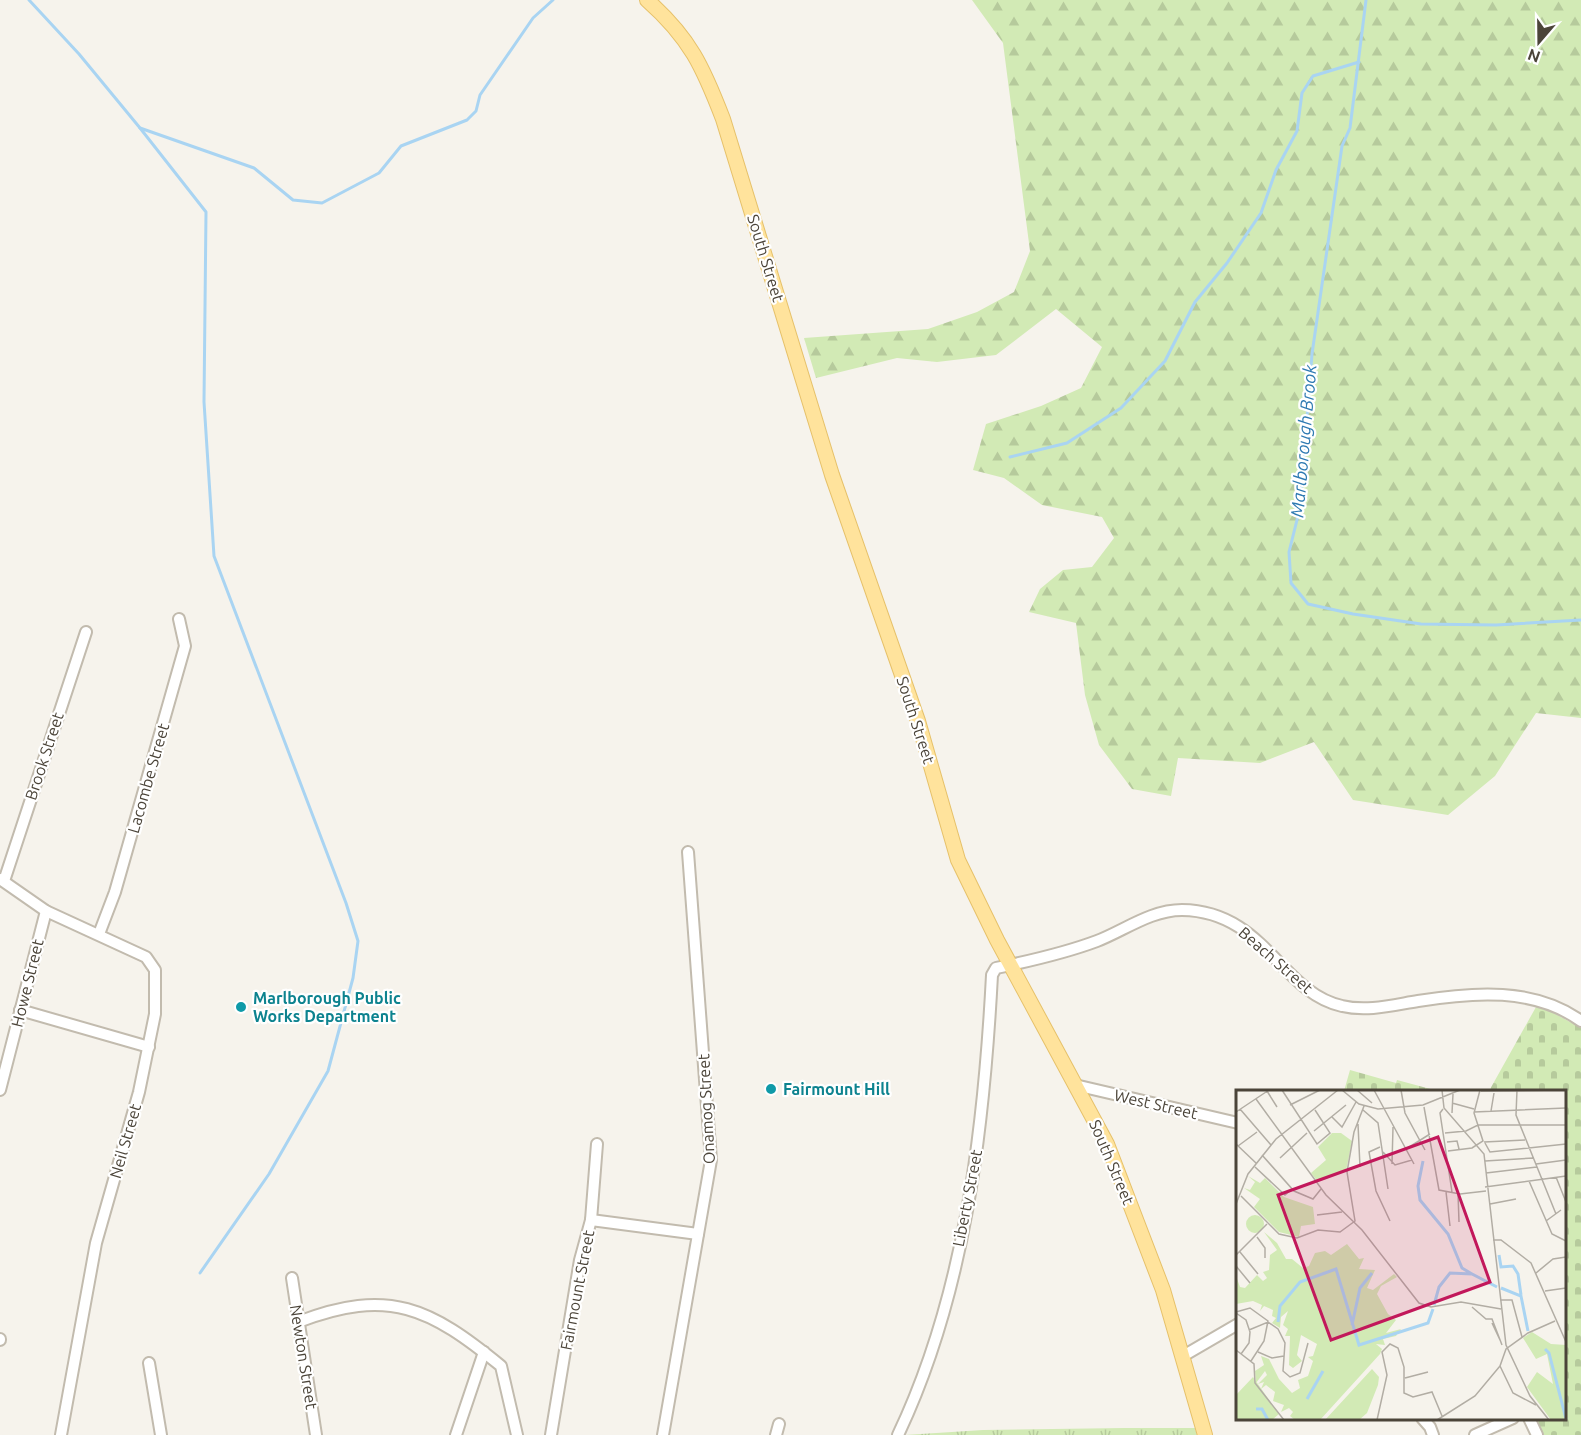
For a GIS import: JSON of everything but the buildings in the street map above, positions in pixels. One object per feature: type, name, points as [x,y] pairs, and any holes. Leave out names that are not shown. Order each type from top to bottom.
[{"type":"main road","name":"South Street","points":[[647,0],[691,46],[704,69],[723,119],[831,475],[920,727],[942,800],[947,831],[970,886],[1115,1162],[1163,1290],[1205,1435]]},
{"type":"street","name":"Lacombe Street","points":[[99,934],[115,892],[180,669],[185,646],[179,619]]},
{"type":"street","name":"Brook Street","points":[[2,880],[86,632]]},
{"type":"street","name":"Onamog Street","points":[[663,1435],[711,1160],[688,852]]},
{"type":"street","name":"Neil Street","points":[[2,880],[46,911],[146,957],[155,970],[155,1014],[149,1047],[96,1243],[60,1435]]},
{"type":"street","name":"Beach Street","points":[[1011,965],[1083,946],[1158,913],[1182,910],[1217,917],[1243,929],[1312,992],[1341,1006],[1374,1008],[1462,994],[1511,996],[1551,1004],[1581,1021]]},
{"type":"street","name":"Howe Street","points":[[0,1090],[46,911]]},
{"type":"street","name":"Liberty Street","points":[[898,1435],[930,1360],[971,1187],[987,1069],[992,975],[996,968],[1011,965]]},
{"type":"street","points":[[20,1011],[149,1047]]},
{"type":"street","name":"West Street","points":[[1075,1085],[1236,1123]]},
{"type":"street","name":"Fairmount Street","points":[[551,1435],[580,1260],[591,1220],[597,1144]]},
{"type":"street","points":[[591,1220],[698,1234]]},
{"type":"street","name":"Newton Street","points":[[292,1278],[316,1435]]},
{"type":"street","points":[[298,1322],[337,1310],[394,1304],[437,1319],[501,1366],[517,1435]]},
{"type":"street","points":[[1183,1356],[1236,1325]]},
{"type":"street","points":[[456,1435],[484,1352]]},
{"type":"street","points":[[149,1363],[161,1435]]},
{"type":"street","points":[[1423,1420],[1430,1426],[1433,1435]]},
{"type":"street","points":[[1475,1435],[1511,1420]]},
{"type":"street","points":[[1529,1420],[1537,1435]]},
{"type":"green space","points":[[972,0],[1581,0],[1581,718],[1536,713],[1495,776],[1448,815],[1353,800],[1314,742],[1260,763],[1178,758],[1171,796],[1132,789],[1099,745],[1085,695],[1076,623],[1029,612],[1040,589],[1063,570],[1092,567],[1114,538],[1102,517],[1042,505],[1004,478],[973,470],[986,424],[1041,406],[1081,388],[1102,347],[1056,309],[996,355],[937,362],[897,358],[816,378],[804,338],[928,329],[977,312],[1014,292],[1030,251],[1003,43]]},
{"type":"green space","points":[[1536,1007],[1550,1011],[1581,1028],[1581,1435],[1544,1435],[1536,1420],[1566,1420],[1566,1090],[1490,1090]]},
{"type":"green space","points":[[1350,1070],[1396,1083],[1397,1080],[1434,1090],[1344,1090]]},
{"type":"green space","points":[[1195,1428],[1197,1435],[905,1435],[983,1430]]},
{"type":"waterway","name":"Marlborough Brook","points":[[29,0],[79,54],[140,128],[254,168],[293,200],[322,203],[379,173],[401,146],[467,120],[476,111],[480,95],[533,18],[553,0]]},
{"type":"waterway","name":"Marlborough Brook","points":[[1366,0],[1350,128],[1342,146],[1312,354],[1300,508],[1289,552],[1291,583],[1308,604],[1353,614],[1421,624],[1496,625],[1581,620]]},
{"type":"waterway","points":[[1010,457],[1067,443],[1121,408],[1165,361],[1195,302],[1227,263],[1261,213],[1276,170],[1297,131],[1302,93],[1313,76],[1359,62]]},
{"type":"waterway","points":[[140,128],[206,212],[204,402],[214,556],[346,903],[358,941],[353,978],[328,1071],[269,1174],[200,1273]]},
{"type":"place","name":"Marlborough Public Works Department","points":[[241,1007]]},
{"type":"place","name":"Fairmount Hill","points":[[771,1089]]}]
